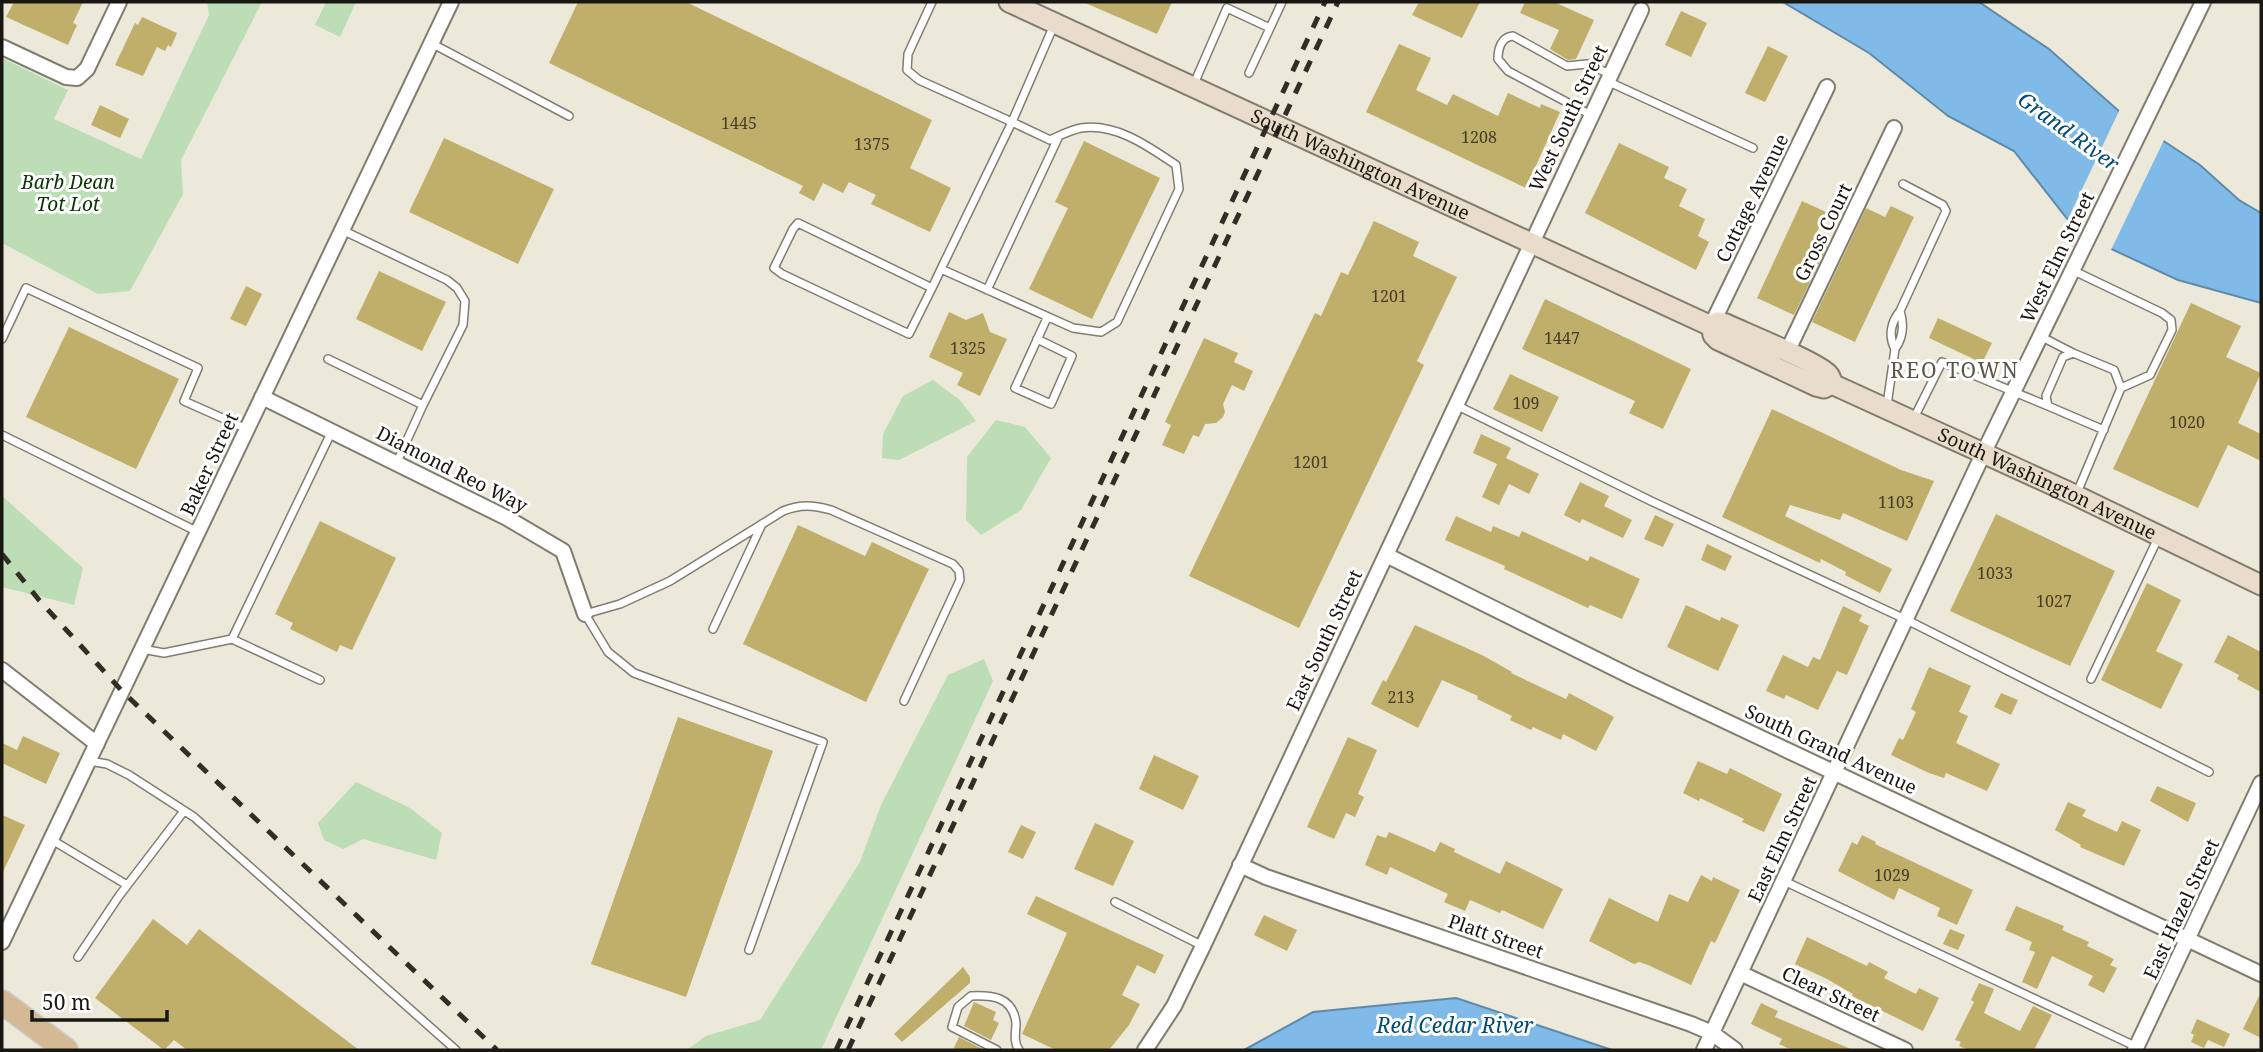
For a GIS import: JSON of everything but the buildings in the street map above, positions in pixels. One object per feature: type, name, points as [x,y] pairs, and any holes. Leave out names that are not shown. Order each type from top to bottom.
[{"type":"main road","points":[[2,1002],[66,1050]]},
{"type":"street","points":[[2,47],[66,77],[77,78],[87,69],[118,2]]},
{"type":"street","name":"Baker Street","points":[[2,942],[451,2]]},
{"type":"street","name":"South Washington Avenue","points":[[1009,2],[1711,326]]},
{"type":"street","name":"West Elm Street","points":[[1983,454],[2203,2]]},
{"type":"street","name":"West South Street","points":[[1531,242],[1641,10]]},
{"type":"street","name":"Cottage Avenue","points":[[1711,326],[1827,87]]},
{"type":"street","name":"Gross Court","points":[[1787,352],[1894,128]]},
{"type":"street","name":"East South Street","points":[[1144,1050],[1174,1006],[1203,946],[1531,242]]},
{"type":"street","name":"South Washington Avenue","points":[[1711,326],[1718,322],[1726,324],[1825,370],[1832,384]]},
{"type":"street","name":"South Washington Avenue","points":[[1711,326],[1713,335],[1718,340],[1816,386],[1824,388],[1832,384]]},
{"type":"street","name":"South Washington Avenue","points":[[1832,384],[2076,495],[2261,584]]},
{"type":"street","name":"Diamond Reo Way","points":[[262,397],[507,518],[563,551],[585,614]]},
{"type":"street","name":"East Elm Street","points":[[1704,1050],[1983,454]]},
{"type":"street","name":"South Grand Avenue","points":[[1386,555],[1632,677],[2261,974]]},
{"type":"street","points":[[2,670],[97,744]]},
{"type":"street","name":"East Hazel Street","points":[[2136,1049],[2261,783]]},
{"type":"street","name":"Platt Street","points":[[1240,865],[1266,877],[1712,1033],[1735,1050]]},
{"type":"street","name":"Clear Street","points":[[1740,973],[1905,1050]]},
{"type":"lane","points":[[932,2],[908,54],[907,70],[919,80],[1049,139],[1079,128],[1104,127],[1147,146],[1176,165],[1179,189],[1117,321],[1101,332],[1073,328],[1047,318],[941,269]]},
{"type":"lane","points":[[1249,73],[1282,2]]},
{"type":"lane","points":[[1193,86],[1228,5],[1270,28]]},
{"type":"lane","points":[[932,288],[798,223],[774,268],[909,334],[932,288],[1012,122],[1055,23]]},
{"type":"lane","points":[[1591,115],[1508,71],[1498,60],[1504,39],[1513,36],[1567,66],[1587,64],[1609,78],[1753,148]]},
{"type":"lane","points":[[431,43],[569,116]]},
{"type":"lane","points":[[987,290],[1060,136]]},
{"type":"lane","points":[[1886,410],[1895,349],[1900,342],[1903,321],[1900,311],[1946,211],[1943,205],[1903,184]]},
{"type":"lane","points":[[342,230],[447,280],[457,288],[465,301],[463,326],[397,462]]},
{"type":"lane","points":[[2072,270],[2162,313],[2171,320],[2172,330],[2150,375],[2121,388]]},
{"type":"lane","points":[[2,339],[26,288],[198,368],[184,401],[247,429]]},
{"type":"lane","points":[[1037,339],[1072,356],[1051,404],[1015,388],[1037,339],[1047,318]]},
{"type":"lane","points":[[2040,336],[2114,370],[2121,388],[2076,495]]},
{"type":"lane","points":[[2048,406],[2046,396],[2063,357],[2073,353]]},
{"type":"lane","points":[[328,359],[423,405]]},
{"type":"lane","points":[[1912,422],[1942,362],[2104,430]]},
{"type":"lane","points":[[1456,405],[1651,501],[1905,619],[2209,772]]},
{"type":"lane","points":[[232,639],[332,430]]},
{"type":"lane","points":[[2,435],[198,532]]},
{"type":"lane","points":[[749,950],[823,742],[634,673],[608,652],[585,614],[646,593],[763,523],[795,506],[810,504],[855,520],[953,564],[958,570],[960,580],[904,701]]},
{"type":"lane","points":[[713,629],[763,523]]},
{"type":"lane","points":[[2091,679],[2160,536]]},
{"type":"lane","points":[[142,649],[164,653],[232,639],[320,680]]},
{"type":"lane","points":[[89,761],[107,764],[129,775],[184,811],[456,1050]]},
{"type":"lane","points":[[78,957],[127,885],[184,811]]},
{"type":"lane","points":[[52,839],[127,885]]},
{"type":"lane","points":[[1784,881],[2136,1049]]},
{"type":"lane","points":[[1115,902],[1203,946]]},
{"type":"lane","points":[[997,1050],[952,1027],[958,1007],[971,996],[1000,997],[1010,1005],[1016,1021],[1015,1045],[1019,1050]]},
{"type":"green space","name":"Barb Dean Tot Lot","points":[[207,2],[262,2],[181,160],[183,194],[130,291],[98,294],[2,243],[2,58],[68,90],[54,119],[141,159],[209,15]]},
{"type":"green space","points":[[326,2],[356,2],[340,37],[315,25]]},
{"type":"green space","points":[[933,380],[960,400],[976,421],[899,460],[882,458],[883,434],[903,396]]},
{"type":"green space","points":[[996,420],[1025,427],[1051,458],[1021,510],[981,535],[966,520],[967,457]]},
{"type":"green space","points":[[2,496],[83,568],[74,605],[2,587]]},
{"type":"green space","points":[[984,659],[993,681],[821,1050],[687,1050],[706,1036],[760,1020],[860,862],[881,805],[948,675]]},
{"type":"green space","points":[[356,782],[410,808],[442,833],[436,860],[363,839],[343,849],[324,840],[318,823]]},
{"type":"water","name":"Grand River","points":[[1783,2],[1979,2],[2049,49],[2121,113],[2200,165],[2239,200],[2261,213],[2261,303],[2178,280],[2079,234],[2014,151],[1948,116],[1869,53]]},
{"type":"water","name":"Red Cedar River","points":[[1456,998],[1612,1050],[1244,1050],[1313,1012]]},
{"type":"pier","points":[[2120,109],[2165,138],[2110,252],[2077,236],[2066,223]]},
{"type":"railway","points":[[836,1050],[1325,2]]},
{"type":"railway","points":[[848,1050],[1338,2]]},
{"type":"railway","points":[[2,554],[39,600],[122,691],[497,1050]]},
{"type":"district","name":"REO TOWN","points":[[1955,370]]}]
